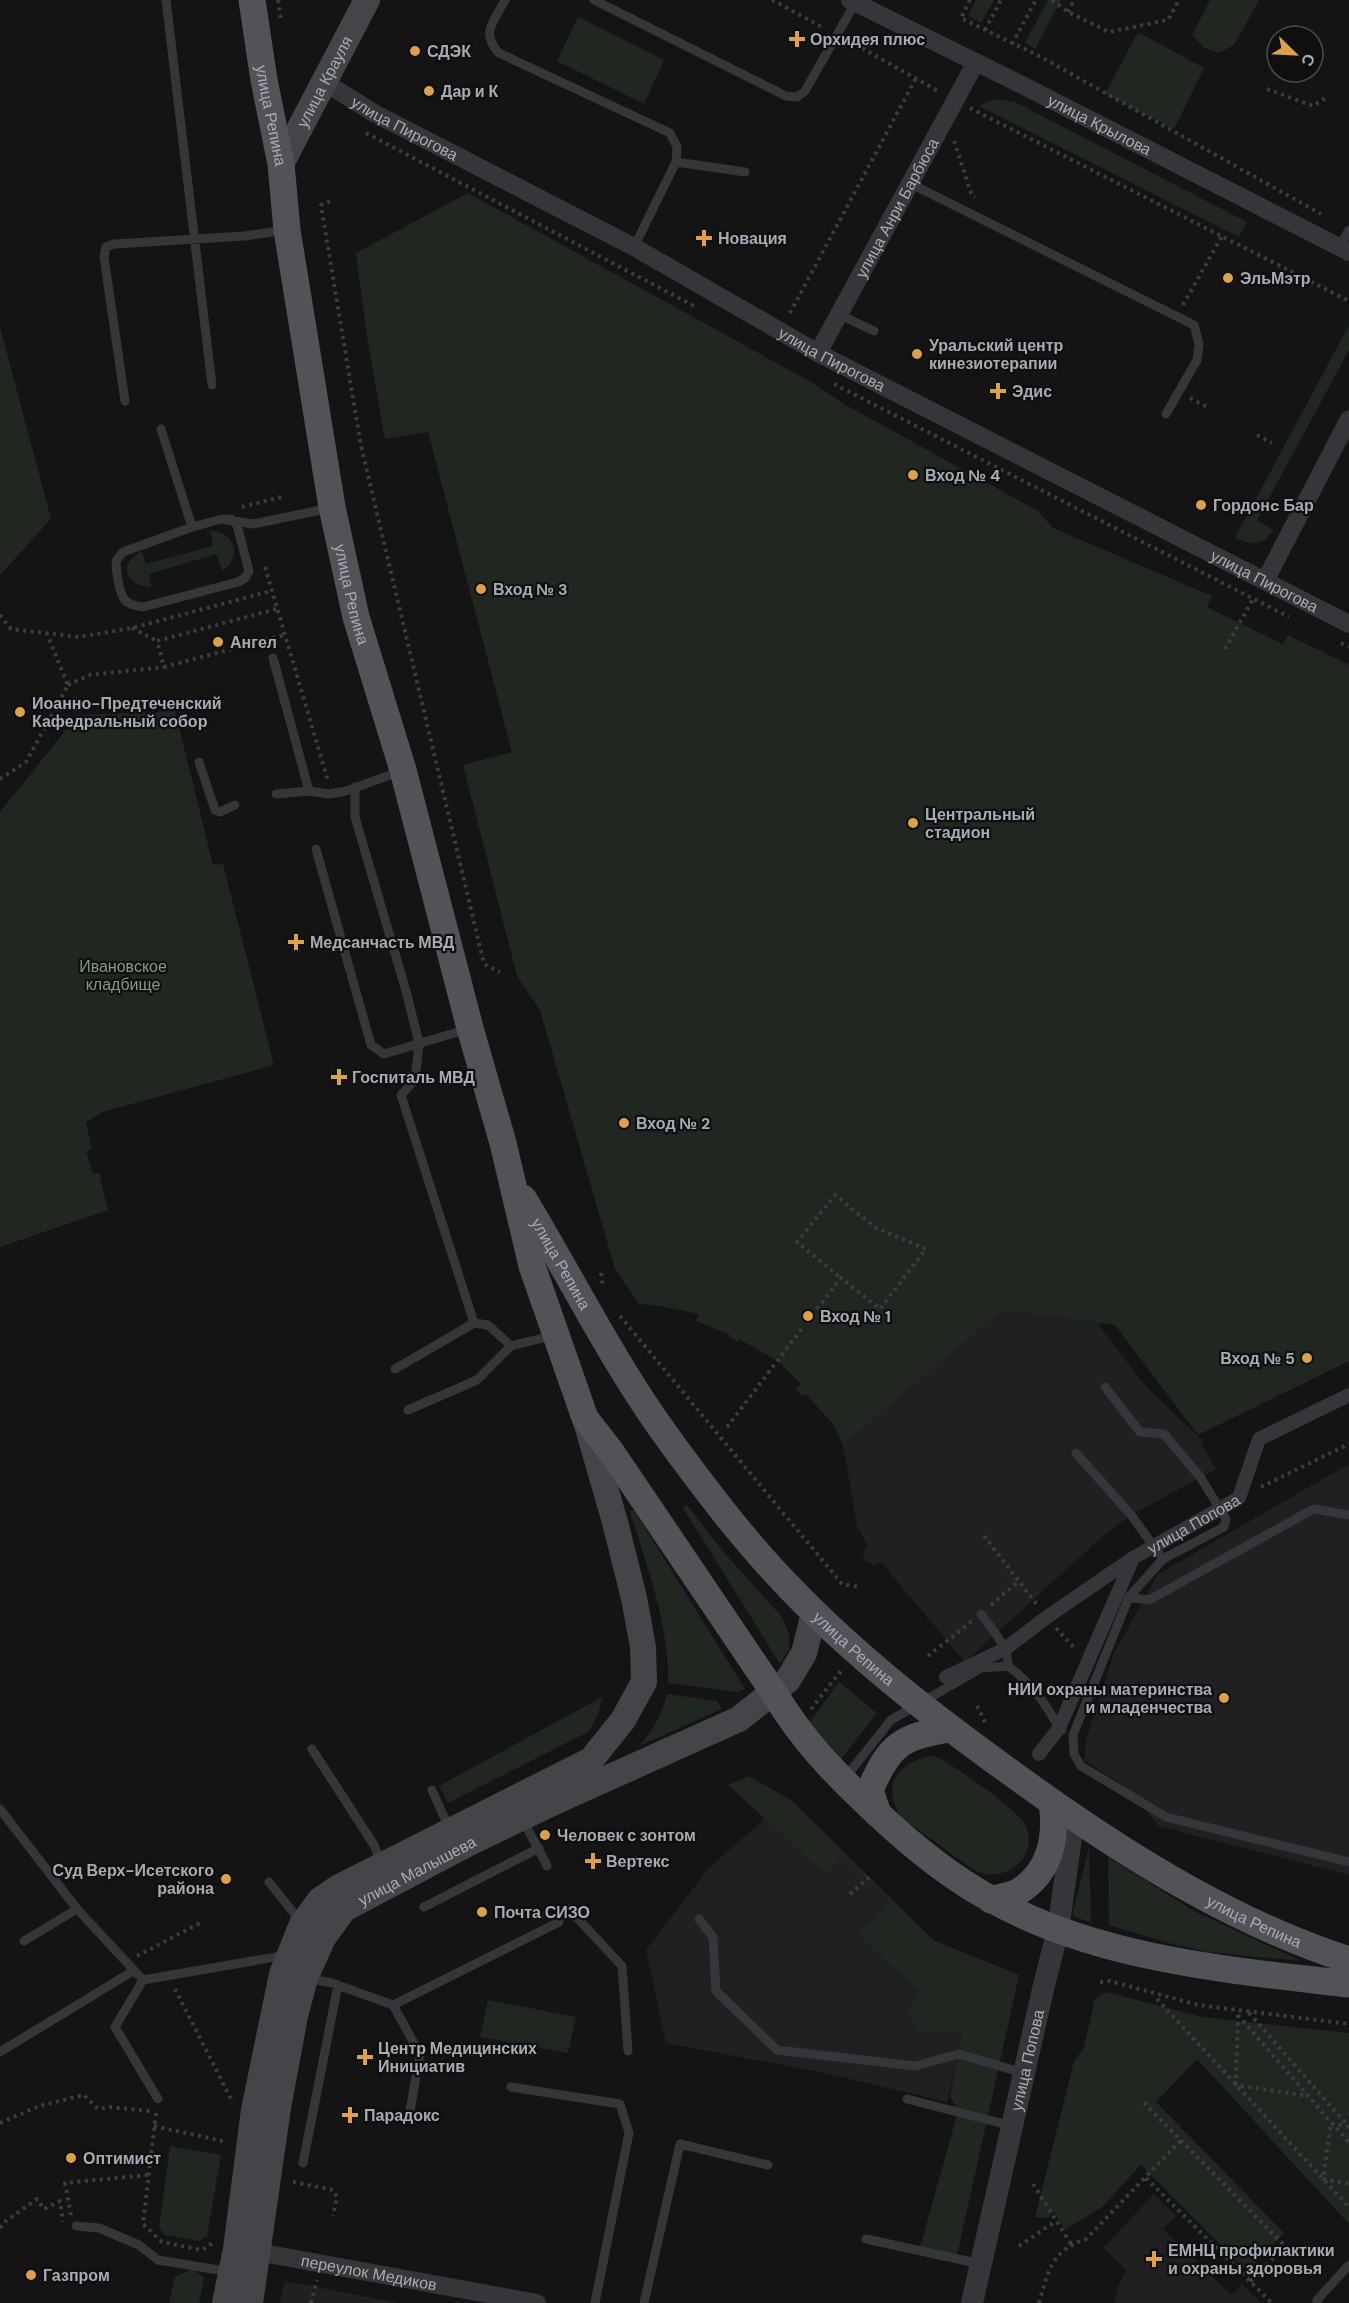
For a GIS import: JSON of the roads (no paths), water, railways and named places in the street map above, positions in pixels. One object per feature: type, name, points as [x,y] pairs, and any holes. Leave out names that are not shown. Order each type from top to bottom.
[{"type":"main road","name":"улица Репина","points":[[252,0],[264,80],[281,164],[287,230],[332,507],[356,617],[403,770],[470,1028],[487,1083],[532,1266],[585,1418],[615,1522],[644,1647],[644,1682],[618,1728],[591,1760],[533,1789]]},
{"type":"main road","name":"улица Крауля","points":[[281,164],[367,0]]},
{"type":"main road","name":"улица Репина","points":[[510,1176],[560,1258],[611,1353],[670,1442],[734,1525],[814,1613],[868,1663],[950,1729],[1111,1842],[1225,1908],[1349,1960]]},
{"type":"main road","name":"улица Репина","points":[[585,1418],[612,1453],[794,1726],[842,1781],[935,1863],[991,1900],[1058,1930],[1168,1959],[1234,1971],[1349,1984]]},
{"type":"main road","name":"улица Малышева","points":[[225,2303],[236,2252],[254,2110],[320,1900],[339,1887],[387,1874],[522,1817],[739,1719],[788,1680],[804,1653],[814,1613]]},
{"type":"main road","points":[[878,1814],[870,1790],[881,1764],[894,1749],[921,1733],[950,1729]]},
{"type":"main road","name":"улица Малышева","points":[[387,1874],[450,1830],[533,1789]]},
{"type":"main road","points":[[991,1900],[1017,1892],[1035,1877],[1048,1856],[1054,1837],[1052,1802]]},
{"type":"main road","name":"улица Малышева","points":[[236,2252],[250,2303]]},
{"type":"street","name":"улица Крылова","points":[[853,1],[1344,249]]},
{"type":"street","name":"улица Анри Барбюса","points":[[818,353],[976,62]]},
{"type":"street","name":"улица Пирогова","points":[[324,82],[374,113],[634,247],[818,353],[1349,624]]},
{"type":"street","points":[[1264,581],[1349,419]]},
{"type":"street","name":"улица Попова","points":[[946,1677],[1005,1649],[1132,1558],[1239,1498],[1259,1439],[1349,1395]]},
{"type":"street","name":"улица Попова","points":[[1039,1754],[1059,1728],[1132,1558]]},
{"type":"street","name":"улица Попова","points":[[972,2303],[1058,1930],[1074,1817]]},
{"type":"street","name":"переулок Медиков","points":[[236,2252],[321,2262],[537,2303]]},
{"type":"lane","points":[[166,0],[212,384]]},
{"type":"lane","points":[[505,0],[489,31],[490,43],[499,53],[670,133],[676,147],[676,162],[634,247]]},
{"type":"lane","points":[[594,0],[786,96],[797,97],[805,91],[838,34],[853,1]]},
{"type":"lane","points":[[676,162],[745,172]]},
{"type":"lane","points":[[911,184],[1194,325],[1199,344],[1197,360],[1166,414]]},
{"type":"lane","points":[[125,401],[104,257],[106,247],[114,243],[245,236],[287,230]]},
{"type":"lane","points":[[1344,249],[1349,230]]},
{"type":"lane","points":[[840,315],[874,331]]},
{"type":"lane","points":[[161,429],[192,527]]},
{"type":"lane","points":[[231,519],[237,525],[249,571],[244,578],[238,582],[143,608],[133,606],[124,600],[116,561],[123,552],[192,527],[222,519],[231,519],[253,524],[332,507]]},
{"type":"lane","points":[[273,658],[309,791]]},
{"type":"lane","points":[[199,762],[215,810],[220,812],[235,804]]},
{"type":"lane","points":[[276,794],[309,791],[329,794],[403,770]]},
{"type":"lane","points":[[355,787],[355,817],[419,1043],[415,1080],[401,1095],[474,1323]]},
{"type":"lane","points":[[316,849],[371,1045],[384,1054],[470,1028]]},
{"type":"lane","points":[[395,1369],[474,1323],[488,1324],[511,1346]]},
{"type":"lane","points":[[408,1410],[477,1380],[511,1346],[557,1335]]},
{"type":"lane","points":[[1105,1387],[1140,1432],[1164,1434],[1201,1478],[1226,1519],[1224,1527],[1163,1559],[1129,1597],[1072,1734],[1074,1754],[1081,1766],[1166,1817],[1349,1862]]},
{"type":"lane","points":[[1076,1453],[1131,1515],[1163,1559]]},
{"type":"lane","points":[[1129,1597],[1149,1599],[1316,1509],[1349,1515]]},
{"type":"lane","points":[[981,1614],[1005,1649],[1008,1666]]},
{"type":"lane","points":[[842,1781],[891,1720],[981,1668],[1008,1666],[1026,1679],[1042,1699],[1059,1728],[1072,1734]]},
{"type":"lane","points":[[312,1749],[374,1845],[387,1874]]},
{"type":"lane","points":[[432,1790],[450,1830]]},
{"type":"lane","points":[[0,1809],[77,1909],[143,1980]]},
{"type":"lane","points":[[522,1817],[532,1840],[548,1866]]},
{"type":"lane","points":[[424,1907],[539,1848]]},
{"type":"lane","points":[[269,1882],[303,1950],[338,1985],[393,2005],[420,2054],[410,2111]]},
{"type":"lane","points":[[568,1908],[622,1966],[628,2051]]},
{"type":"lane","points":[[24,1941],[77,1909]]},
{"type":"lane","points":[[699,1920],[713,1937],[716,1991],[777,2050],[915,2066],[960,2054],[1025,2073]]},
{"type":"lane","points":[[393,2005],[559,1922]]},
{"type":"lane","points":[[143,1980],[303,1950]]},
{"type":"lane","points":[[0,2052],[133,1971]]},
{"type":"lane","points":[[143,1980],[115,2027],[158,2099]]},
{"type":"lane","points":[[303,2163],[338,1985]]},
{"type":"lane","points":[[511,2087],[620,2104],[628,2133],[595,2303]]},
{"type":"lane","points":[[907,2099],[1013,2127]]},
{"type":"lane","points":[[644,2303],[680,2144],[768,2165]]},
{"type":"lane","points":[[76,2226],[99,2228],[140,2246],[158,2260],[236,2252]]},
{"type":"lane","points":[[866,2239],[981,2264]]},
{"type":"lane","points":[[1317,2303],[1317,2300],[1349,2265]]},
{"type":"place","name":"Орхидея плюс","points":[[797,39]]},
{"type":"place","name":"СДЭК","points":[[415,51]]},
{"type":"place","name":"Дар и К","points":[[429,91]]},
{"type":"place","name":"Новация","points":[[704,238]]},
{"type":"place","name":"ЭльМэтр","points":[[1228,278]]},
{"type":"place","name":"Уральский центр кинезиотерапии","points":[[917,354]]},
{"type":"place","name":"Эдис","points":[[998,391]]},
{"type":"place","name":"Вход № 4","points":[[913,475]]},
{"type":"place","name":"Гордонc Бар","points":[[1201,505]]},
{"type":"place","name":"Вход № 3","points":[[481,589]]},
{"type":"place","name":"Ангел","points":[[218,642]]},
{"type":"place","name":"Иоанно-Предтеченский Кафедральный собор","points":[[20,712]]},
{"type":"place","name":"Центральный стадион","points":[[913,823]]},
{"type":"place","name":"Медсанчасть МВД","points":[[296,942]]},
{"type":"place","name":"Госпиталь МВД","points":[[339,1077]]},
{"type":"place","name":"Вход № 2","points":[[624,1123]]},
{"type":"place","name":"Вход № 1","points":[[808,1316]]},
{"type":"place","name":"Вход № 5","points":[[1307,1358]]},
{"type":"place","name":"НИИ охраны материнства и младенчества","points":[[1224,1698]]},
{"type":"place","name":"Человек с зонтом","points":[[545,1835]]},
{"type":"place","name":"Вертекс","points":[[593,1861]]},
{"type":"place","name":"Суд Верх-Исетского района","points":[[226,1879]]},
{"type":"place","name":"Почта СИЗО","points":[[482,1912]]},
{"type":"place","name":"Центр Медицинских Инициатив","points":[[365,2057]]},
{"type":"place","name":"Парадокс","points":[[350,2115]]},
{"type":"place","name":"Оптимист","points":[[71,2158]]},
{"type":"place","name":"ЕМНЦ профилактики и охраны здоровья","points":[[1154,2259]]},
{"type":"place","name":"Газпром","points":[[31,2275]]},
{"type":"park label","name":"Ивановское кладбище","points":[[123,975]]}]
